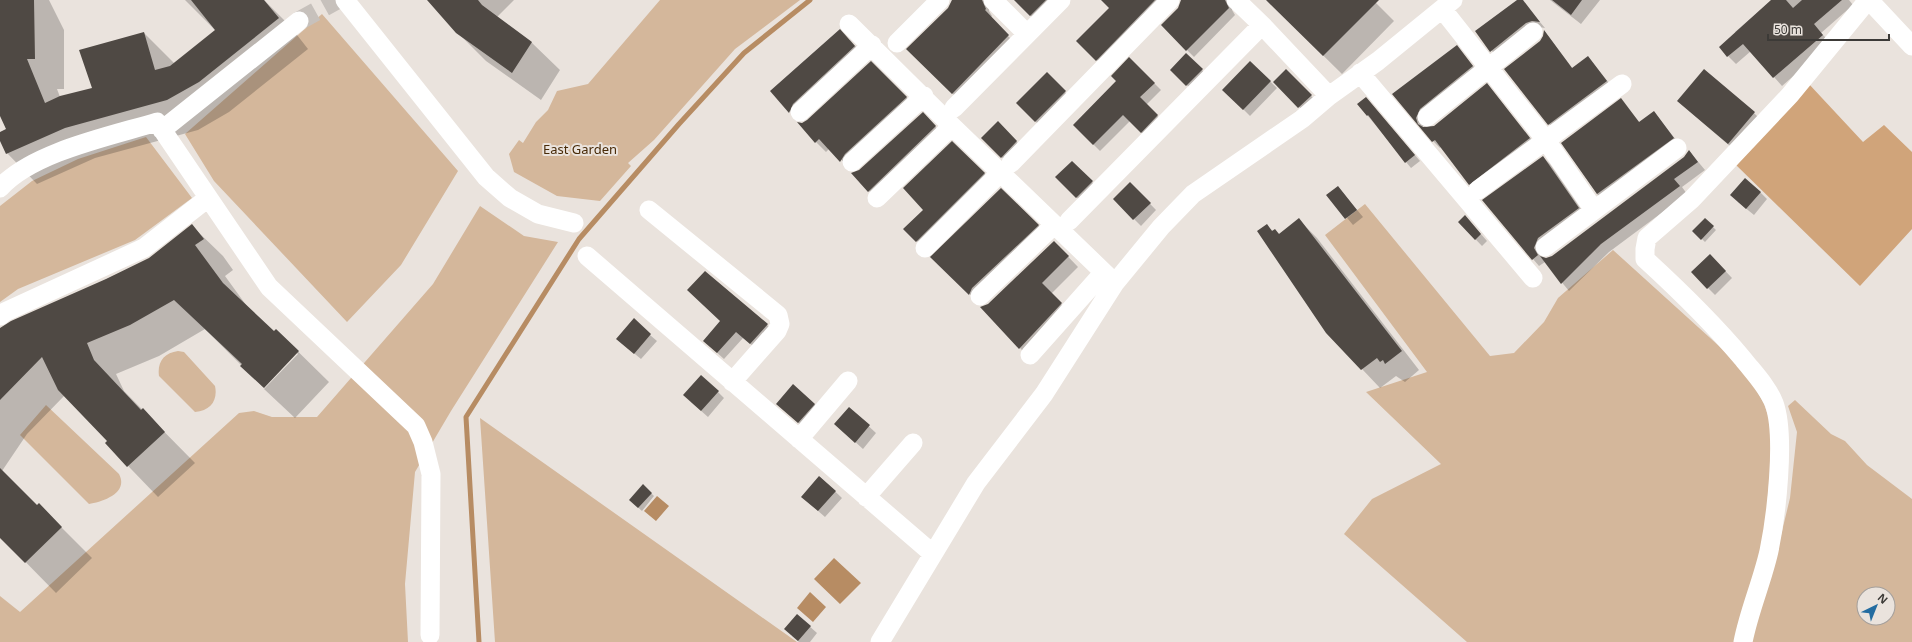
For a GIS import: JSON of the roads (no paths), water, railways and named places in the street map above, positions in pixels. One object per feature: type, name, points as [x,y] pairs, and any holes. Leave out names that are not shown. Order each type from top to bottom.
[{"type":"street","points":[[345,0],[486,177],[510,198],[538,214],[574,223]]},
{"type":"street","points":[[897,43],[940,0]]},
{"type":"street","points":[[993,0],[1027,34]]},
{"type":"street","points":[[877,198],[953,117],[1027,34],[1061,0]]},
{"type":"street","points":[[925,248],[1006,168],[1170,0]]},
{"type":"street","points":[[1236,0],[1328,96]]},
{"type":"street","points":[[1743,642],[1769,552],[1774,524],[1777,492],[1779,429],[1774,404],[1765,385],[1721,333],[1705,315],[1645,258],[1647,238],[1697,194],[1790,95],[1868,0],[1912,46]]},
{"type":"street","points":[[1030,355],[1162,227],[1193,194],[1302,119],[1328,96],[1448,5],[1488,68],[1544,139],[1594,210]]},
{"type":"street","points":[[162,130],[299,21]]},
{"type":"street","points":[[849,24],[924,96],[953,117],[1006,168],[1062,223],[1109,278]]},
{"type":"street","points":[[980,296],[1062,223],[1262,26]]},
{"type":"street","points":[[1427,117],[1533,32]]},
{"type":"street","points":[[800,112],[872,45]]},
{"type":"street","points":[[1360,73],[1533,278]]},
{"type":"street","points":[[1478,190],[1544,139],[1622,84]]},
{"type":"street","points":[[852,162],[924,96]]},
{"type":"street","points":[[0,188],[7,180],[45,157],[157,122],[269,287],[416,426],[423,442],[432,474],[430,636]]},
{"type":"street","points":[[1545,247],[1677,148]]},
{"type":"street","points":[[0,316],[12,309],[144,248],[208,198]]},
{"type":"street","points":[[649,210],[778,315],[780,324],[777,331],[732,382]]},
{"type":"street","points":[[587,256],[933,554]]},
{"type":"street","points":[[880,642],[976,483],[1044,394],[1109,278]]},
{"type":"street","points":[[799,439],[848,381]]},
{"type":"street","points":[[866,497],[913,443]]},
{"type":"waterway","points":[[479,642],[466,417],[579,239],[679,124],[744,53],[810,0]]},
{"type":"tunnel","points":[[299,21],[337,0]]},
{"type":"park label","name":"East Garden","points":[[580,149]]}]
